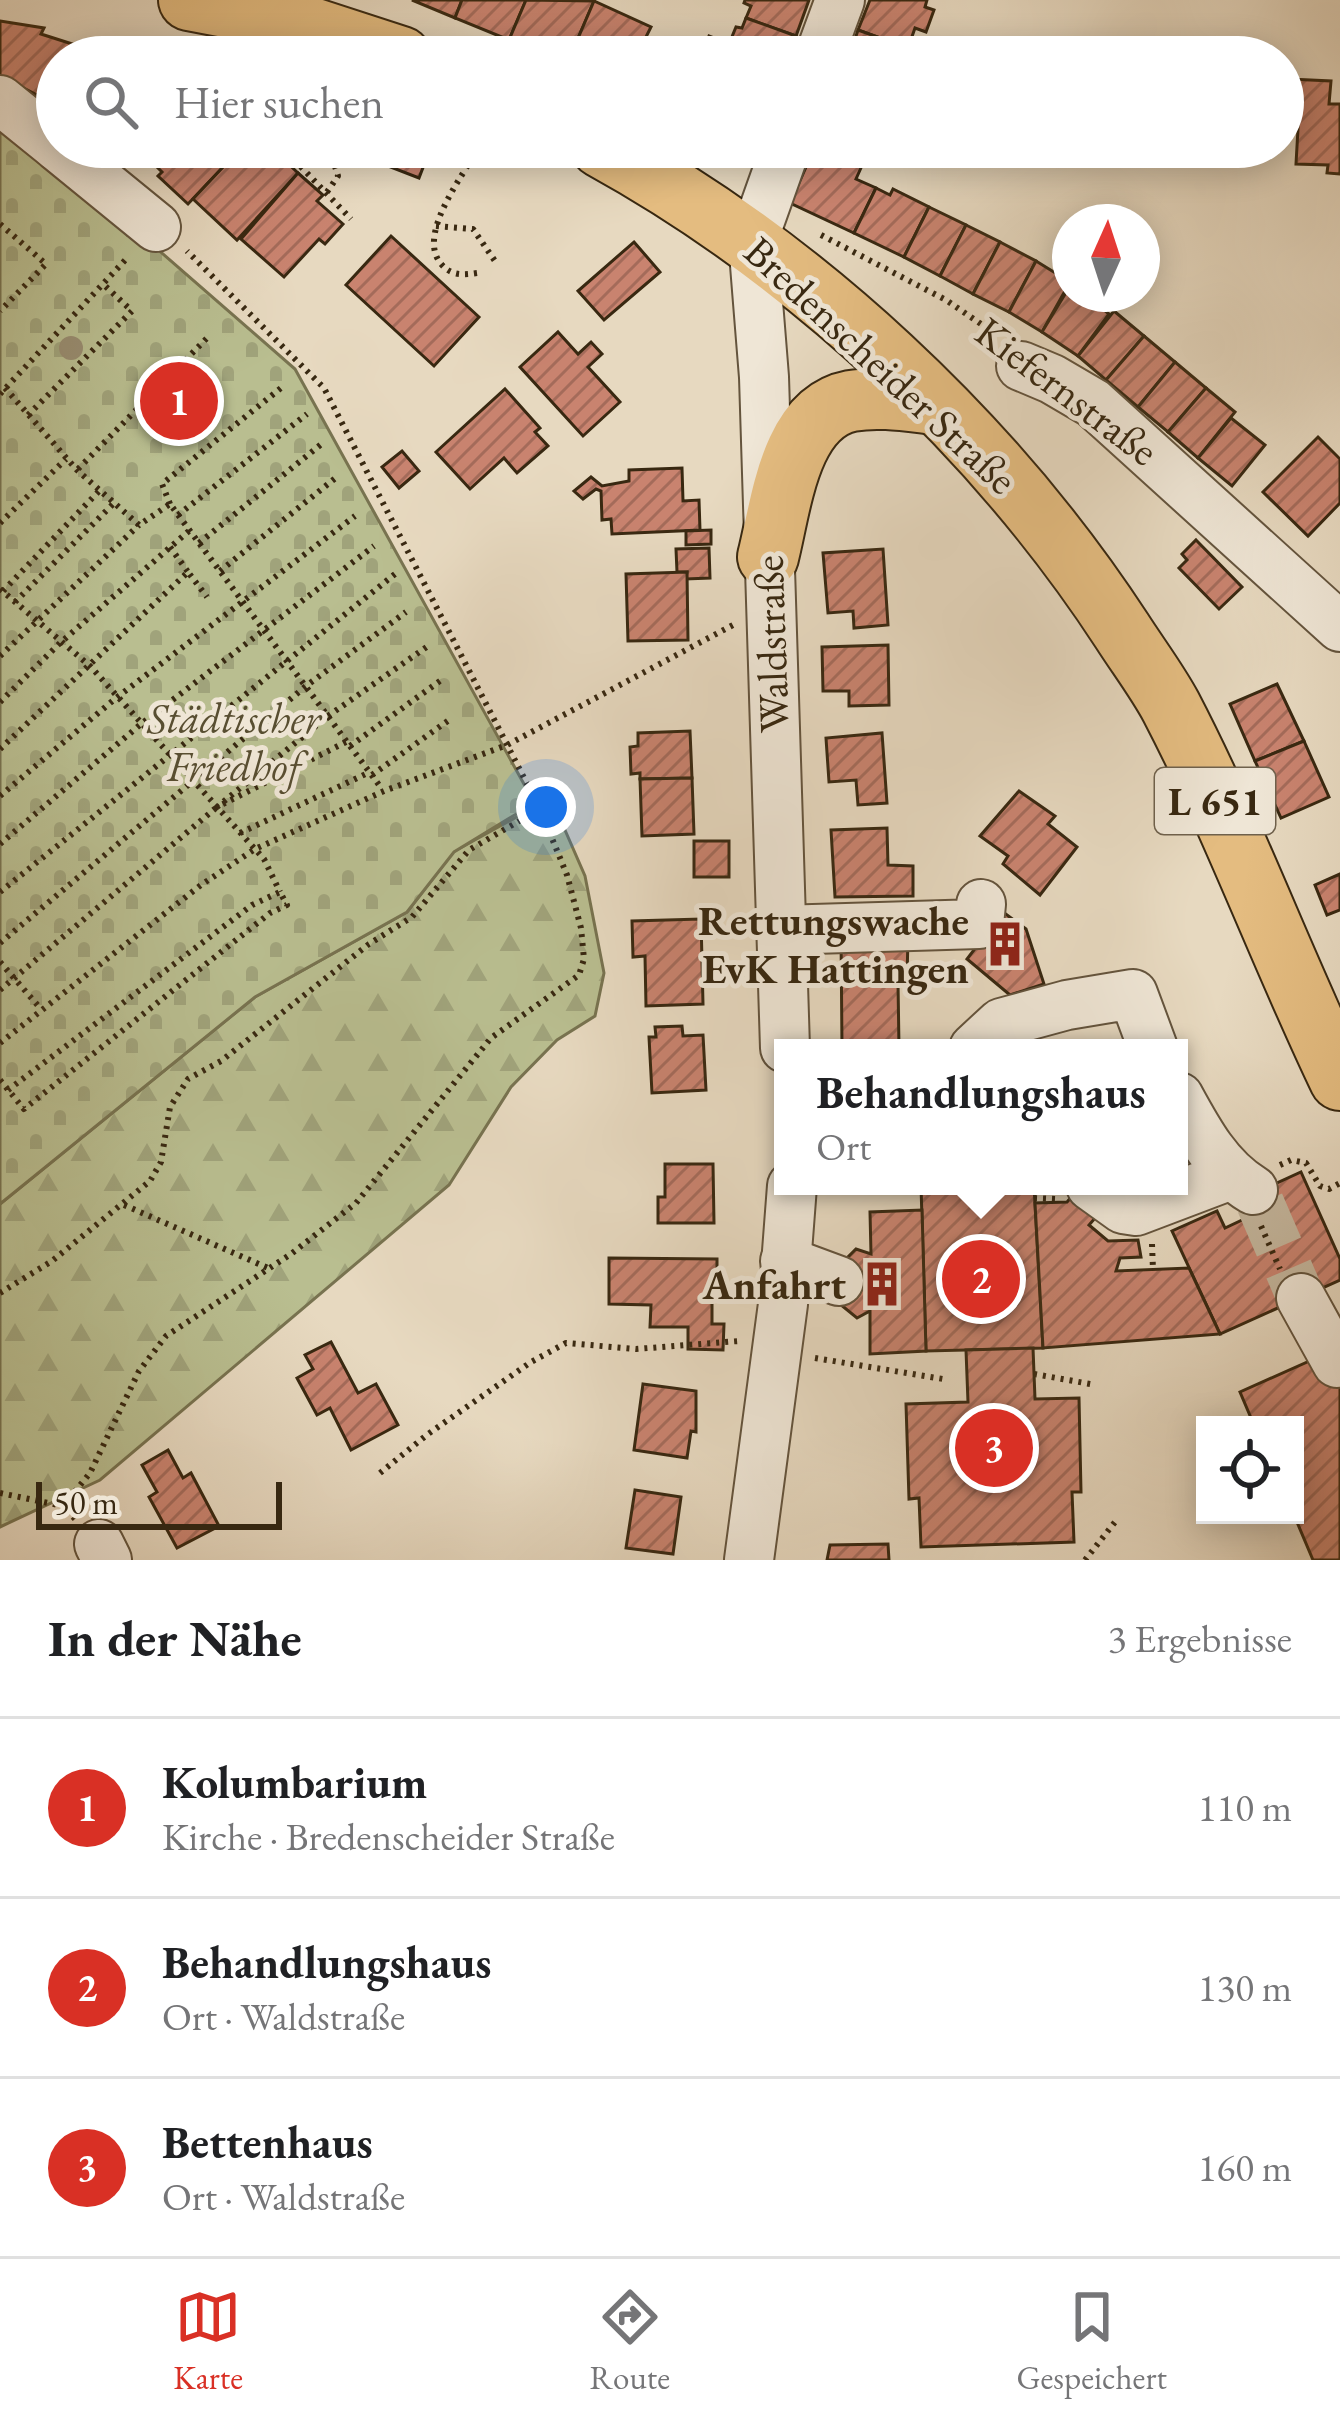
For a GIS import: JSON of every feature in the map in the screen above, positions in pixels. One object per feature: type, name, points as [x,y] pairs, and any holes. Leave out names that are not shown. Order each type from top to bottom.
[{"type":"main road","points":[[189,0],[278,17],[336,36]]},
{"type":"main road","name":"Bredenscheider Straße","points":[[639,168],[753,241],[935,404],[1060,539],[1170,705],[1340,1080]]},
{"type":"main road","points":[[769,570],[788,475],[813,421],[835,405],[853,400],[935,404]]},
{"type":"street","points":[[827,36],[840,0]]},
{"type":"street","points":[[0,100],[36,130]]},
{"type":"street","points":[[83,168],[156,227]]},
{"type":"street","points":[[753,241],[779,168]]},
{"type":"street","name":"Waldstraße","points":[[753,241],[764,362],[785,1039]]},
{"type":"street","name":"Kiefernstraße","points":[[1021,366],[1093,403],[1340,627]]},
{"type":"street","points":[[780,930],[980,924],[980,904]]},
{"type":"street","points":[[984,1039],[1001,1023],[1038,1030],[1133,994],[1150,1039]]},
{"type":"street","points":[[1103,1195],[1123,1209],[1148,1210],[1245,1189],[1188,1113]]},
{"type":"street","points":[[749,1560],[795,1195]]},
{"type":"street","points":[[785,1261],[838,1281]]},
{"type":"street","points":[[1294,1293],[1337,1363]]},
{"type":"path","points":[[303,168],[351,219]]},
{"type":"path","points":[[327,192],[338,176],[336,168]]},
{"type":"path","points":[[468,168],[431,242],[438,262],[454,274],[477,273]]},
{"type":"path","points":[[0,224],[46,264],[0,311]]},
{"type":"path","points":[[436,226],[473,229],[495,261]]},
{"type":"path","points":[[63,1506],[90,1473],[152,1352],[166,1336],[324,1230],[356,1202],[491,1038],[578,975],[584,959],[567,875],[540,809],[324,388],[206,266],[156,227],[3,391],[77,470],[139,525]]},
{"type":"path","name":"Kiefernstraße","points":[[753,241],[812,231],[946,300],[998,336],[1021,366]]},
{"type":"path","points":[[28,416],[132,311],[103,284]]},
{"type":"path","points":[[77,470],[210,335]]},
{"type":"path","points":[[281,388],[162,484],[170,504],[384,791]]},
{"type":"path","points":[[178,515],[307,414]]},
{"type":"path","points":[[199,543],[324,442]]},
{"type":"path","points":[[0,523],[66,458]]},
{"type":"path","points":[[220,572],[338,476]]},
{"type":"path","points":[[0,1080],[24,1109],[270,913],[287,905],[264,859],[90,666],[1,590],[100,490]]},
{"type":"path","points":[[16,602],[114,503]]},
{"type":"path","points":[[0,656],[139,525],[170,504]]},
{"type":"path","points":[[0,796],[116,698],[355,516]]},
{"type":"path","points":[[0,702],[190,530]]},
{"type":"path","points":[[0,844],[141,724],[374,546]]},
{"type":"path","points":[[170,548],[207,597]]},
{"type":"path","points":[[0,1042],[201,885],[255,849],[384,791],[507,745],[734,625],[769,570]]},
{"type":"path","points":[[0,749],[188,572]]},
{"type":"path","points":[[0,892],[394,574]]},
{"type":"path","points":[[0,943],[306,686],[406,612]]},
{"type":"path","points":[[0,990],[328,716],[428,646]]},
{"type":"path","points":[[217,807],[348,744],[444,678]]},
{"type":"path","points":[[240,833],[371,774],[449,719]]},
{"type":"path","points":[[0,1293],[52,1261],[124,1205],[156,1172],[170,1107],[188,1079],[221,1061],[369,944],[412,917],[470,850],[540,809]]},
{"type":"path","points":[[8,1090],[252,904],[280,892]]},
{"type":"path","points":[[0,962],[42,1009]]},
{"type":"path","points":[[1294,1293],[1245,1189],[1291,1160],[1306,1163],[1320,1186],[1329,1189],[1340,1183]]},
{"type":"path","points":[[124,1205],[268,1268]]},
{"type":"path","points":[[1153,1253],[1153,1270]]},
{"type":"path","points":[[380,1473],[531,1361],[566,1343],[636,1349],[777,1345],[943,1379]]},
{"type":"path","points":[[1034,1374],[1096,1384]]},
{"type":"path","points":[[0,1492],[63,1506],[103,1552]]},
{"type":"path","points":[[1085,1560],[1115,1522]]},
{"type":"green space","name":"Städtischer Friedhof","points":[[0,112],[36,143],[36,168],[64,168],[295,369],[530,795],[518,813],[454,852],[407,912],[255,997],[0,1204]]},
{"type":"green space","points":[[551,798],[585,876],[604,973],[595,1016],[557,1040],[511,1087],[449,1185],[100,1480],[0,1527],[0,1204],[255,997],[407,912],[453,852]]},
{"type":"building","points":[[412,0],[462,0],[455,18]]},
{"type":"building","points":[[462,0],[526,0],[511,36],[455,18]]},
{"type":"building","points":[[526,0],[594,1],[579,36],[511,36]]},
{"type":"building","points":[[745,0],[809,0],[796,36],[746,18],[751,6]]},
{"type":"building","points":[[870,0],[927,0],[925,7],[934,10],[926,32],[915,28],[912,36],[875,36],[858,30]]},
{"type":"building","points":[[594,1],[651,27],[646,36],[579,36]]},
{"type":"building","points":[[746,18],[796,36],[732,36],[736,27],[742,28]]},
{"type":"building","points":[[0,21],[44,28],[41,34],[47,36],[36,36],[36,94],[0,76]]},
{"type":"building","points":[[1304,80],[1331,81],[1329,104],[1340,104],[1340,174],[1327,173],[1328,165],[1304,164]]},
{"type":"building","points":[[158,168],[222,168],[188,204],[158,176],[162,172]]},
{"type":"building","points":[[222,168],[293,168],[298,173],[237,240],[193,199]]},
{"type":"building","points":[[393,168],[423,168],[419,178]]},
{"type":"building","points":[[806,168],[861,168],[856,179],[876,188],[854,233],[790,203]]},
{"type":"building","points":[[298,173],[323,195],[317,201],[343,224],[325,244],[319,239],[284,277],[241,239]]},
{"type":"building","points":[[876,188],[890,195],[893,189],[929,207],[904,257],[854,233]]},
{"type":"building","points":[[929,207],[966,225],[940,276],[904,257]]},
{"type":"building","points":[[966,225],[1000,242],[973,294],[940,276]]},
{"type":"building","points":[[391,236],[479,317],[434,366],[346,285]]},
{"type":"building","points":[[634,242],[660,272],[604,320],[578,291]]},
{"type":"building","points":[[1000,242],[1036,261],[1009,312],[973,294]]},
{"type":"building","points":[[1036,261],[1052,271],[1053,312],[1042,332],[1009,312]]},
{"type":"building","points":[[1054,312],[1109,314],[1078,356],[1042,332]]},
{"type":"building","points":[[1113,312],[1144,336],[1106,380],[1078,356]]},
{"type":"building","points":[[558,332],[578,354],[591,342],[602,354],[588,367],[620,402],[583,436],[520,367]]},
{"type":"building","points":[[1144,336],[1175,362],[1138,407],[1106,380]]},
{"type":"building","points":[[1175,362],[1206,388],[1168,432],[1138,407]]},
{"type":"building","points":[[1206,388],[1235,412],[1198,458],[1168,432]]},
{"type":"building","points":[[505,389],[540,428],[535,432],[548,446],[517,473],[504,458],[470,489],[436,452]]},
{"type":"building","points":[[1231,418],[1265,445],[1232,486],[1198,458]]},
{"type":"building","points":[[1318,437],[1340,459],[1340,503],[1308,536],[1263,492]]},
{"type":"building","points":[[402,451],[419,471],[399,488],[382,467]]},
{"type":"building","points":[[682,468],[683,501],[699,500],[700,530],[612,534],[611,519],[602,520],[601,491],[596,489],[583,499],[574,491],[591,477],[602,486],[629,481],[629,470]]},
{"type":"building","points":[[711,530],[711,544],[686,545],[686,531]]},
{"type":"building","points":[[1196,540],[1242,587],[1219,609],[1179,568],[1187,560],[1182,554]]},
{"type":"building","points":[[709,548],[710,578],[686,579],[687,572],[677,572],[676,549]]},
{"type":"building","points":[[883,549],[888,625],[854,628],[853,611],[828,613],[823,553]]},
{"type":"building","points":[[687,572],[688,640],[628,641],[626,574]]},
{"type":"building","points":[[888,645],[889,705],[849,706],[849,691],[823,691],[822,647]]},
{"type":"building","points":[[1277,684],[1304,741],[1255,761],[1230,704]]},
{"type":"building","points":[[690,731],[692,778],[640,779],[640,773],[631,774],[630,747],[638,746],[638,733]]},
{"type":"building","points":[[882,733],[887,803],[858,805],[856,780],[829,782],[826,738]]},
{"type":"building","points":[[1304,741],[1329,797],[1281,818],[1255,761]]},
{"type":"building","points":[[692,778],[694,834],[642,836],[640,779]]},
{"type":"building","points":[[1019,791],[1055,816],[1048,824],[1077,847],[1040,895],[1003,864],[1008,856],[980,836]]},
{"type":"building","points":[[887,828],[888,865],[913,866],[913,896],[835,897],[831,830]]},
{"type":"building","points":[[694,841],[729,841],[729,877],[694,877]]},
{"type":"building","points":[[1340,874],[1340,910],[1327,915],[1315,885]]},
{"type":"building","name":"Rettungswache EvK Hattingen","points":[[1003,912],[1026,929],[1044,984],[1010,995],[967,959]]},
{"type":"building","points":[[701,919],[703,1004],[646,1006],[645,956],[633,957],[632,921]]},
{"type":"building","points":[[841,935],[908,935],[907,981],[898,982],[899,1039],[842,1039]]},
{"type":"building","points":[[682,1026],[683,1036],[703,1035],[706,1090],[652,1093],[649,1037],[656,1037],[655,1027]]},
{"type":"building","points":[[665,1164],[713,1164],[714,1223],[658,1223],[658,1197],[665,1197]]},
{"type":"building","points":[[1301,1172],[1340,1259],[1340,1280],[1220,1334],[1172,1231],[1217,1211],[1225,1228],[1261,1211],[1253,1194]]},
{"type":"building","points":[[921,1195],[1034,1195],[1043,1348],[926,1351]]},
{"type":"building","points":[[1073,1195],[1115,1195],[1089,1225],[1108,1241],[1138,1240],[1141,1257],[1120,1258],[1116,1271],[1189,1268],[1220,1334],[1043,1348],[1035,1203],[1067,1202]]},
{"type":"building","name":"Anfahrt","points":[[922,1210],[926,1351],[870,1354],[870,1311],[857,1318],[835,1300],[836,1269],[856,1249],[871,1254],[870,1212]]},
{"type":"building","points":[[609,1258],[717,1259],[712,1324],[724,1324],[723,1350],[688,1349],[688,1327],[650,1327],[651,1305],[609,1304]]},
{"type":"building","points":[[331,1342],[358,1393],[376,1384],[398,1425],[351,1450],[330,1408],[317,1415],[297,1378],[313,1369],[305,1355]]},
{"type":"building","points":[[1033,1348],[1035,1399],[1079,1398],[1081,1492],[1072,1492],[1074,1542],[921,1547],[919,1498],[909,1499],[906,1404],[968,1402],[966,1350]]},
{"type":"building","points":[[1314,1359],[1340,1362],[1340,1560],[1313,1560],[1298,1524],[1304,1524],[1304,1416],[1250,1416],[1240,1392]]},
{"type":"building","points":[[643,1384],[696,1391],[696,1432],[691,1431],[687,1458],[634,1450]]},
{"type":"building","points":[[168,1450],[183,1478],[191,1473],[219,1526],[177,1548],[149,1497],[157,1492],[142,1465]]},
{"type":"building","points":[[635,1490],[681,1497],[673,1554],[626,1548]]},
{"type":"building","points":[[888,1544],[889,1560],[827,1560],[830,1545]]},
{"type":"tunnel","points":[[1260,1203],[1301,1298]]},
{"type":"place","name":"Kolumbarium","points":[[179,401]]},
{"type":"place","name":"Rettungswache EvK Hattingen","points":[[1005,944]]},
{"type":"place","name":"Behandlungshaus","points":[[981,1279]]},
{"type":"place","name":"Anfahrt","points":[[882,1284]]},
{"type":"place","name":"Bettenhaus","points":[[994,1448]]}]
